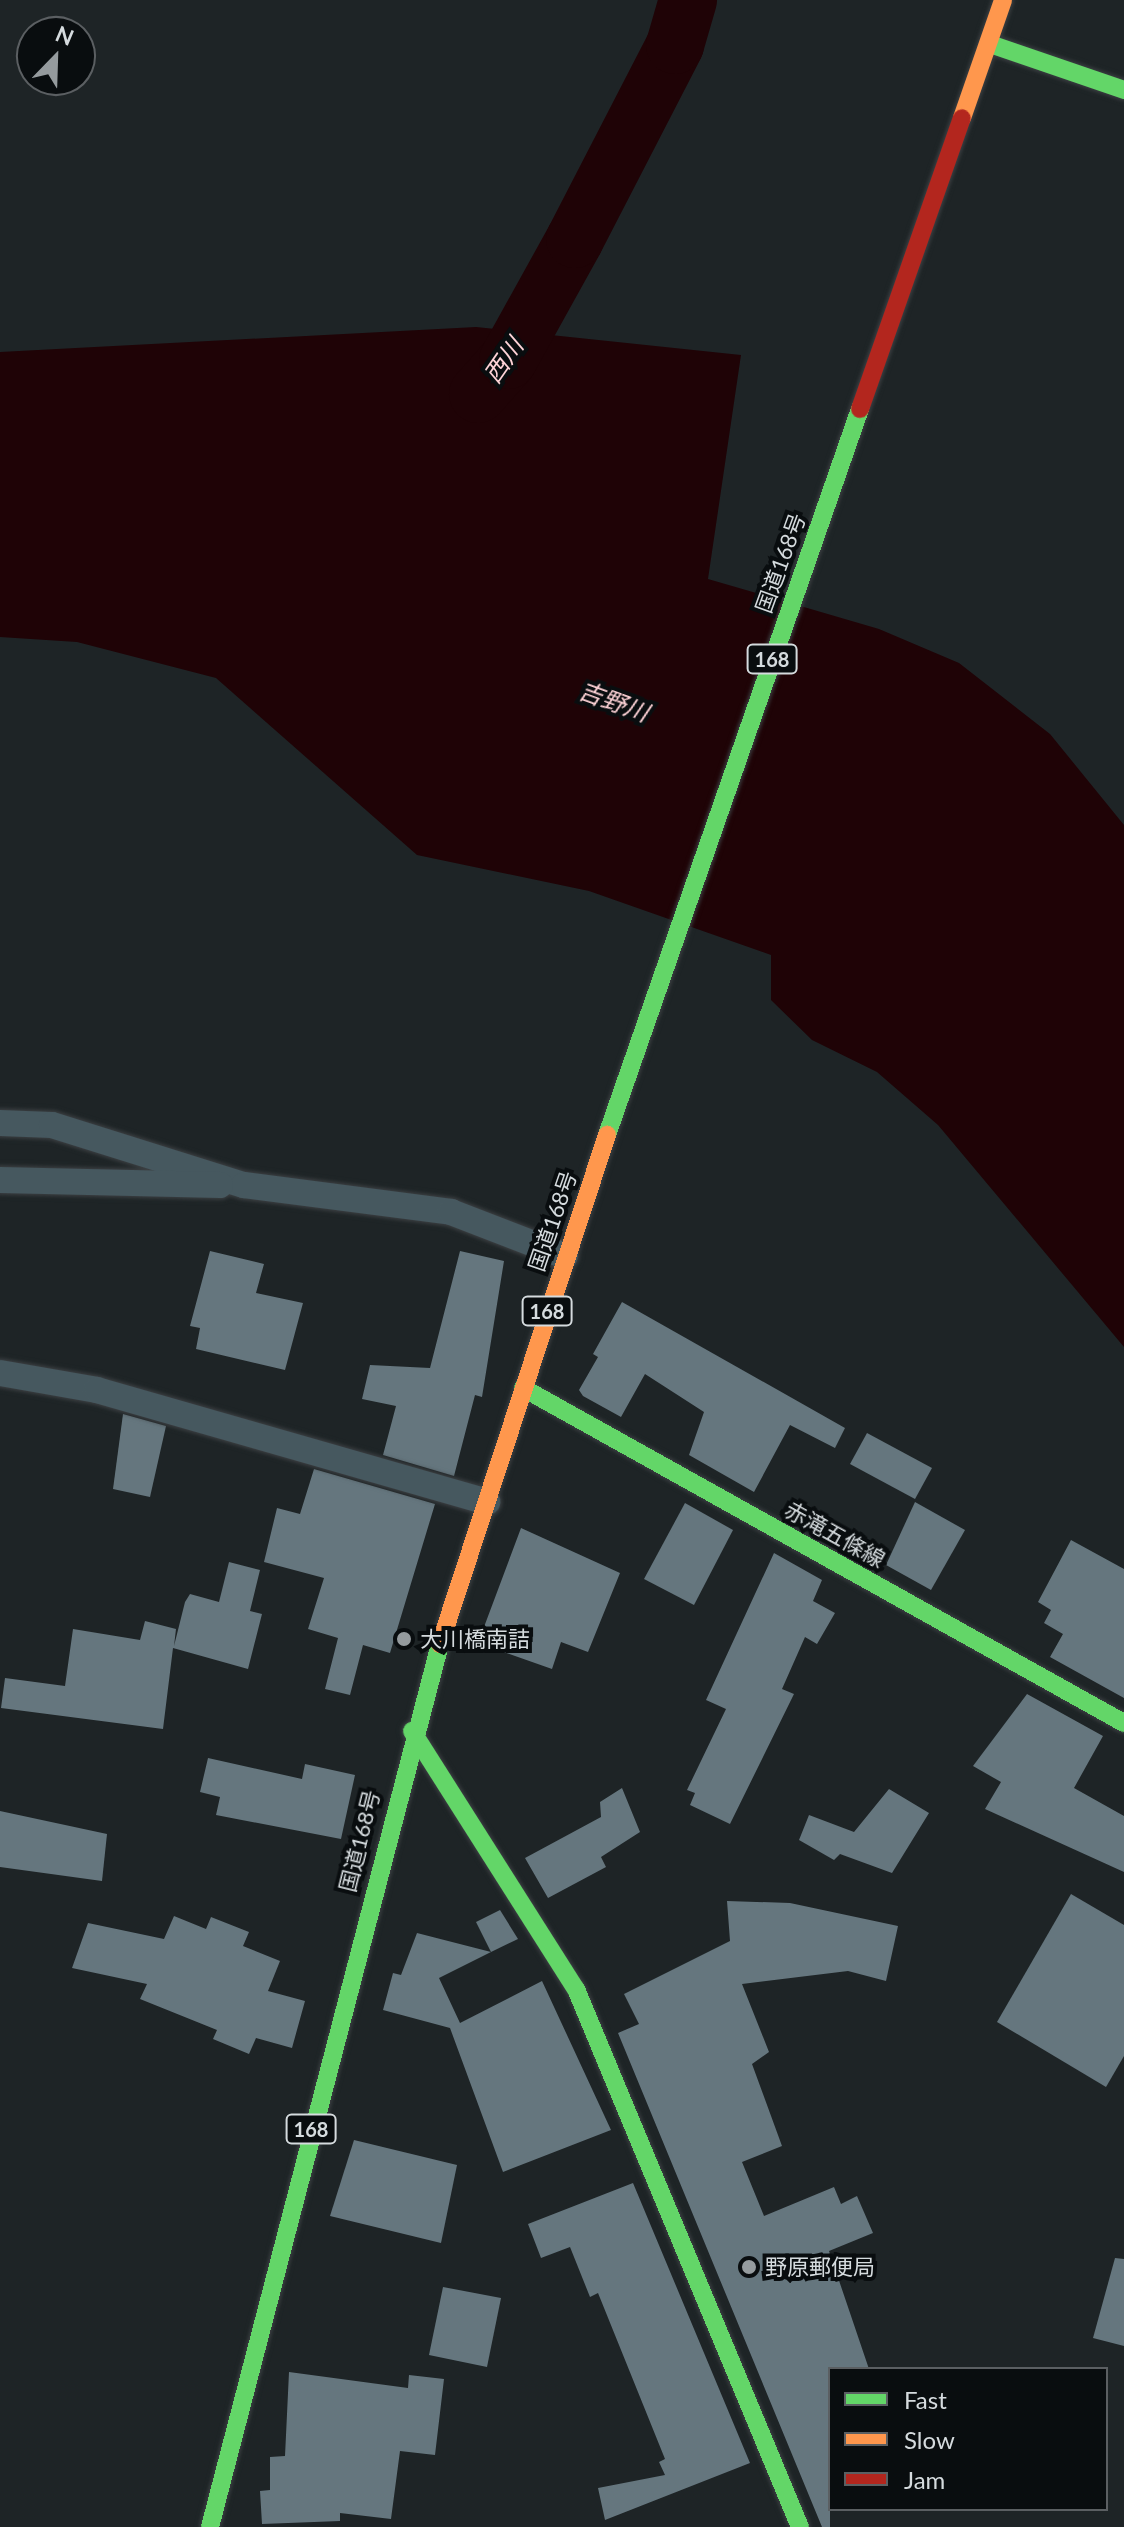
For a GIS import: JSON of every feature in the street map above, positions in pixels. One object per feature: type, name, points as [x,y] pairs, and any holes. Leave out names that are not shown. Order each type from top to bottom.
[{"type":"main road","name":"国道168号","points":[[210,2527],[412,1731],[569,1245],[976,85],[1003,0]]},
{"type":"main road","points":[[990,44],[1124,90]]},
{"type":"main road","name":"赤滝五條線","points":[[523,1388],[1124,1723]]},
{"type":"main road","points":[[412,1731],[576,1989],[800,2527]]},
{"type":"street","points":[[0,1123],[52,1125],[244,1185]]},
{"type":"street","points":[[0,1180],[244,1185],[451,1212],[569,1245]]},
{"type":"street","points":[[0,1373],[97,1390],[487,1502]]},
{"type":"water","name":"吉野川","points":[[476,327],[741,355],[708,579],[879,629],[959,663],[1050,734],[1124,825],[1124,1347],[938,1125],[877,1072],[812,1040],[771,1000],[771,955],[589,891],[417,855],[216,678],[77,642],[0,637],[0,352]]},
{"type":"building","points":[[210,1251],[264,1264],[256,1293],[303,1303],[285,1370],[196,1349],[200,1328],[190,1326]]},
{"type":"building","points":[[460,1251],[504,1261],[482,1397],[475,1395],[454,1476],[383,1455],[396,1406],[362,1399],[370,1365],[430,1368]]},
{"type":"building","points":[[622,1302],[845,1428],[835,1448],[790,1425],[754,1492],[689,1455],[704,1412],[645,1374],[621,1417],[583,1396],[579,1390],[598,1357],[593,1354]]},
{"type":"building","points":[[123,1414],[166,1426],[150,1497],[113,1489]]},
{"type":"building","points":[[867,1433],[932,1468],[915,1499],[850,1464]]},
{"type":"building","points":[[314,1469],[435,1504],[390,1653],[363,1645],[350,1695],[325,1689],[338,1638],[308,1629],[324,1578],[264,1562],[277,1508],[300,1514]]},
{"type":"building","points":[[915,1502],[965,1530],[931,1590],[886,1565]]},
{"type":"building","points":[[685,1503],[733,1530],[694,1605],[644,1579]]},
{"type":"building","points":[[521,1528],[620,1573],[588,1652],[561,1642],[552,1669],[478,1643]]},
{"type":"building","points":[[1071,1540],[1124,1569],[1124,1698],[1050,1657],[1063,1634],[1044,1623],[1051,1610],[1038,1602]]},
{"type":"building","points":[[774,1553],[822,1580],[813,1601],[835,1613],[817,1644],[805,1637],[782,1689],[794,1694],[730,1824],[690,1805],[695,1793],[687,1790],[726,1709],[706,1700]]},
{"type":"building","points":[[229,1562],[260,1570],[250,1611],[262,1614],[248,1669],[173,1648],[163,1729],[1,1708],[5,1678],[65,1686],[73,1629],[140,1640],[145,1621],[176,1629],[174,1646],[185,1602],[190,1594],[219,1602]]},
{"type":"building","points":[[1027,1694],[1103,1736],[1074,1788],[1124,1816],[1124,1872],[985,1809],[1001,1782],[973,1766]]},
{"type":"building","points":[[208,1758],[302,1779],[305,1764],[355,1775],[341,1839],[216,1815],[220,1797],[200,1792]]},
{"type":"building","points":[[622,1788],[640,1832],[601,1857],[606,1867],[548,1898],[525,1858],[601,1817],[600,1802]]},
{"type":"building","points":[[889,1789],[929,1813],[892,1873],[840,1854],[834,1860],[799,1840],[809,1815],[854,1832]]},
{"type":"building","points":[[0,1811],[107,1834],[102,1881],[0,1867]]},
{"type":"building","points":[[1071,1894],[1124,1925],[1124,2056],[1106,2087],[997,2022]]},
{"type":"building","points":[[727,1901],[790,1903],[898,1926],[886,1981],[848,1971],[742,1984],[769,2052],[752,2064],[782,2146],[742,2162],[764,2216],[834,2187],[841,2204],[857,2196],[873,2233],[829,2251],[868,2367],[828,2367],[830,2527],[822,2527],[618,2033],[639,2024],[624,1994],[730,1941]]},
{"type":"building","points":[[500,1910],[518,1939],[491,1952],[476,1922]]},
{"type":"building","points":[[174,1916],[206,1929],[211,1917],[249,1932],[243,1946],[280,1961],[268,1991],[305,2001],[292,2048],[256,2038],[249,2054],[213,2039],[217,2030],[140,1999],[147,1984],[72,1968],[88,1923],[164,1939]]},
{"type":"building","points":[[417,1933],[491,1952],[439,1978],[460,2023],[542,1981],[611,2130],[503,2172],[450,2028],[383,2010],[393,1973],[401,1975]]},
{"type":"building","points":[[354,2140],[457,2165],[441,2243],[330,2216]]},
{"type":"building","points":[[633,2183],[750,2463],[605,2520],[598,2488],[665,2475],[659,2462],[665,2459],[598,2293],[590,2297],[570,2247],[541,2258],[528,2224]]},
{"type":"building","points":[[1115,2258],[1124,2259],[1124,2346],[1093,2338]]},
{"type":"building","points":[[443,2287],[501,2298],[487,2367],[429,2355]]},
{"type":"building","points":[[289,2372],[408,2388],[409,2375],[444,2379],[435,2455],[400,2451],[391,2519],[340,2513],[340,2521],[262,2524],[260,2491],[270,2490],[270,2457],[285,2456]]},
{"type":"waterway","name":"西川","points":[[478,394],[508,360],[575,239],[675,45],[688,0]]},
{"type":"traffic: fast","points":[[990,44],[1124,90]]},
{"type":"traffic: fast","points":[[607,1135],[860,409]]},
{"type":"traffic: fast","points":[[523,1388],[1124,1723]]},
{"type":"traffic: fast","points":[[210,2527],[440,1644]]},
{"type":"traffic: fast","points":[[412,1731],[576,1989],[800,2527]]},
{"type":"traffic: slow","points":[[962,118],[1003,0]]},
{"type":"traffic: slow","points":[[440,1644],[607,1135]]},
{"type":"traffic: jam","points":[[860,409],[962,118]]},
{"type":"place","name":"大川橋南詰","points":[[404,1639]]},
{"type":"place","name":"野原郵便局","points":[[749,2267]]}]
